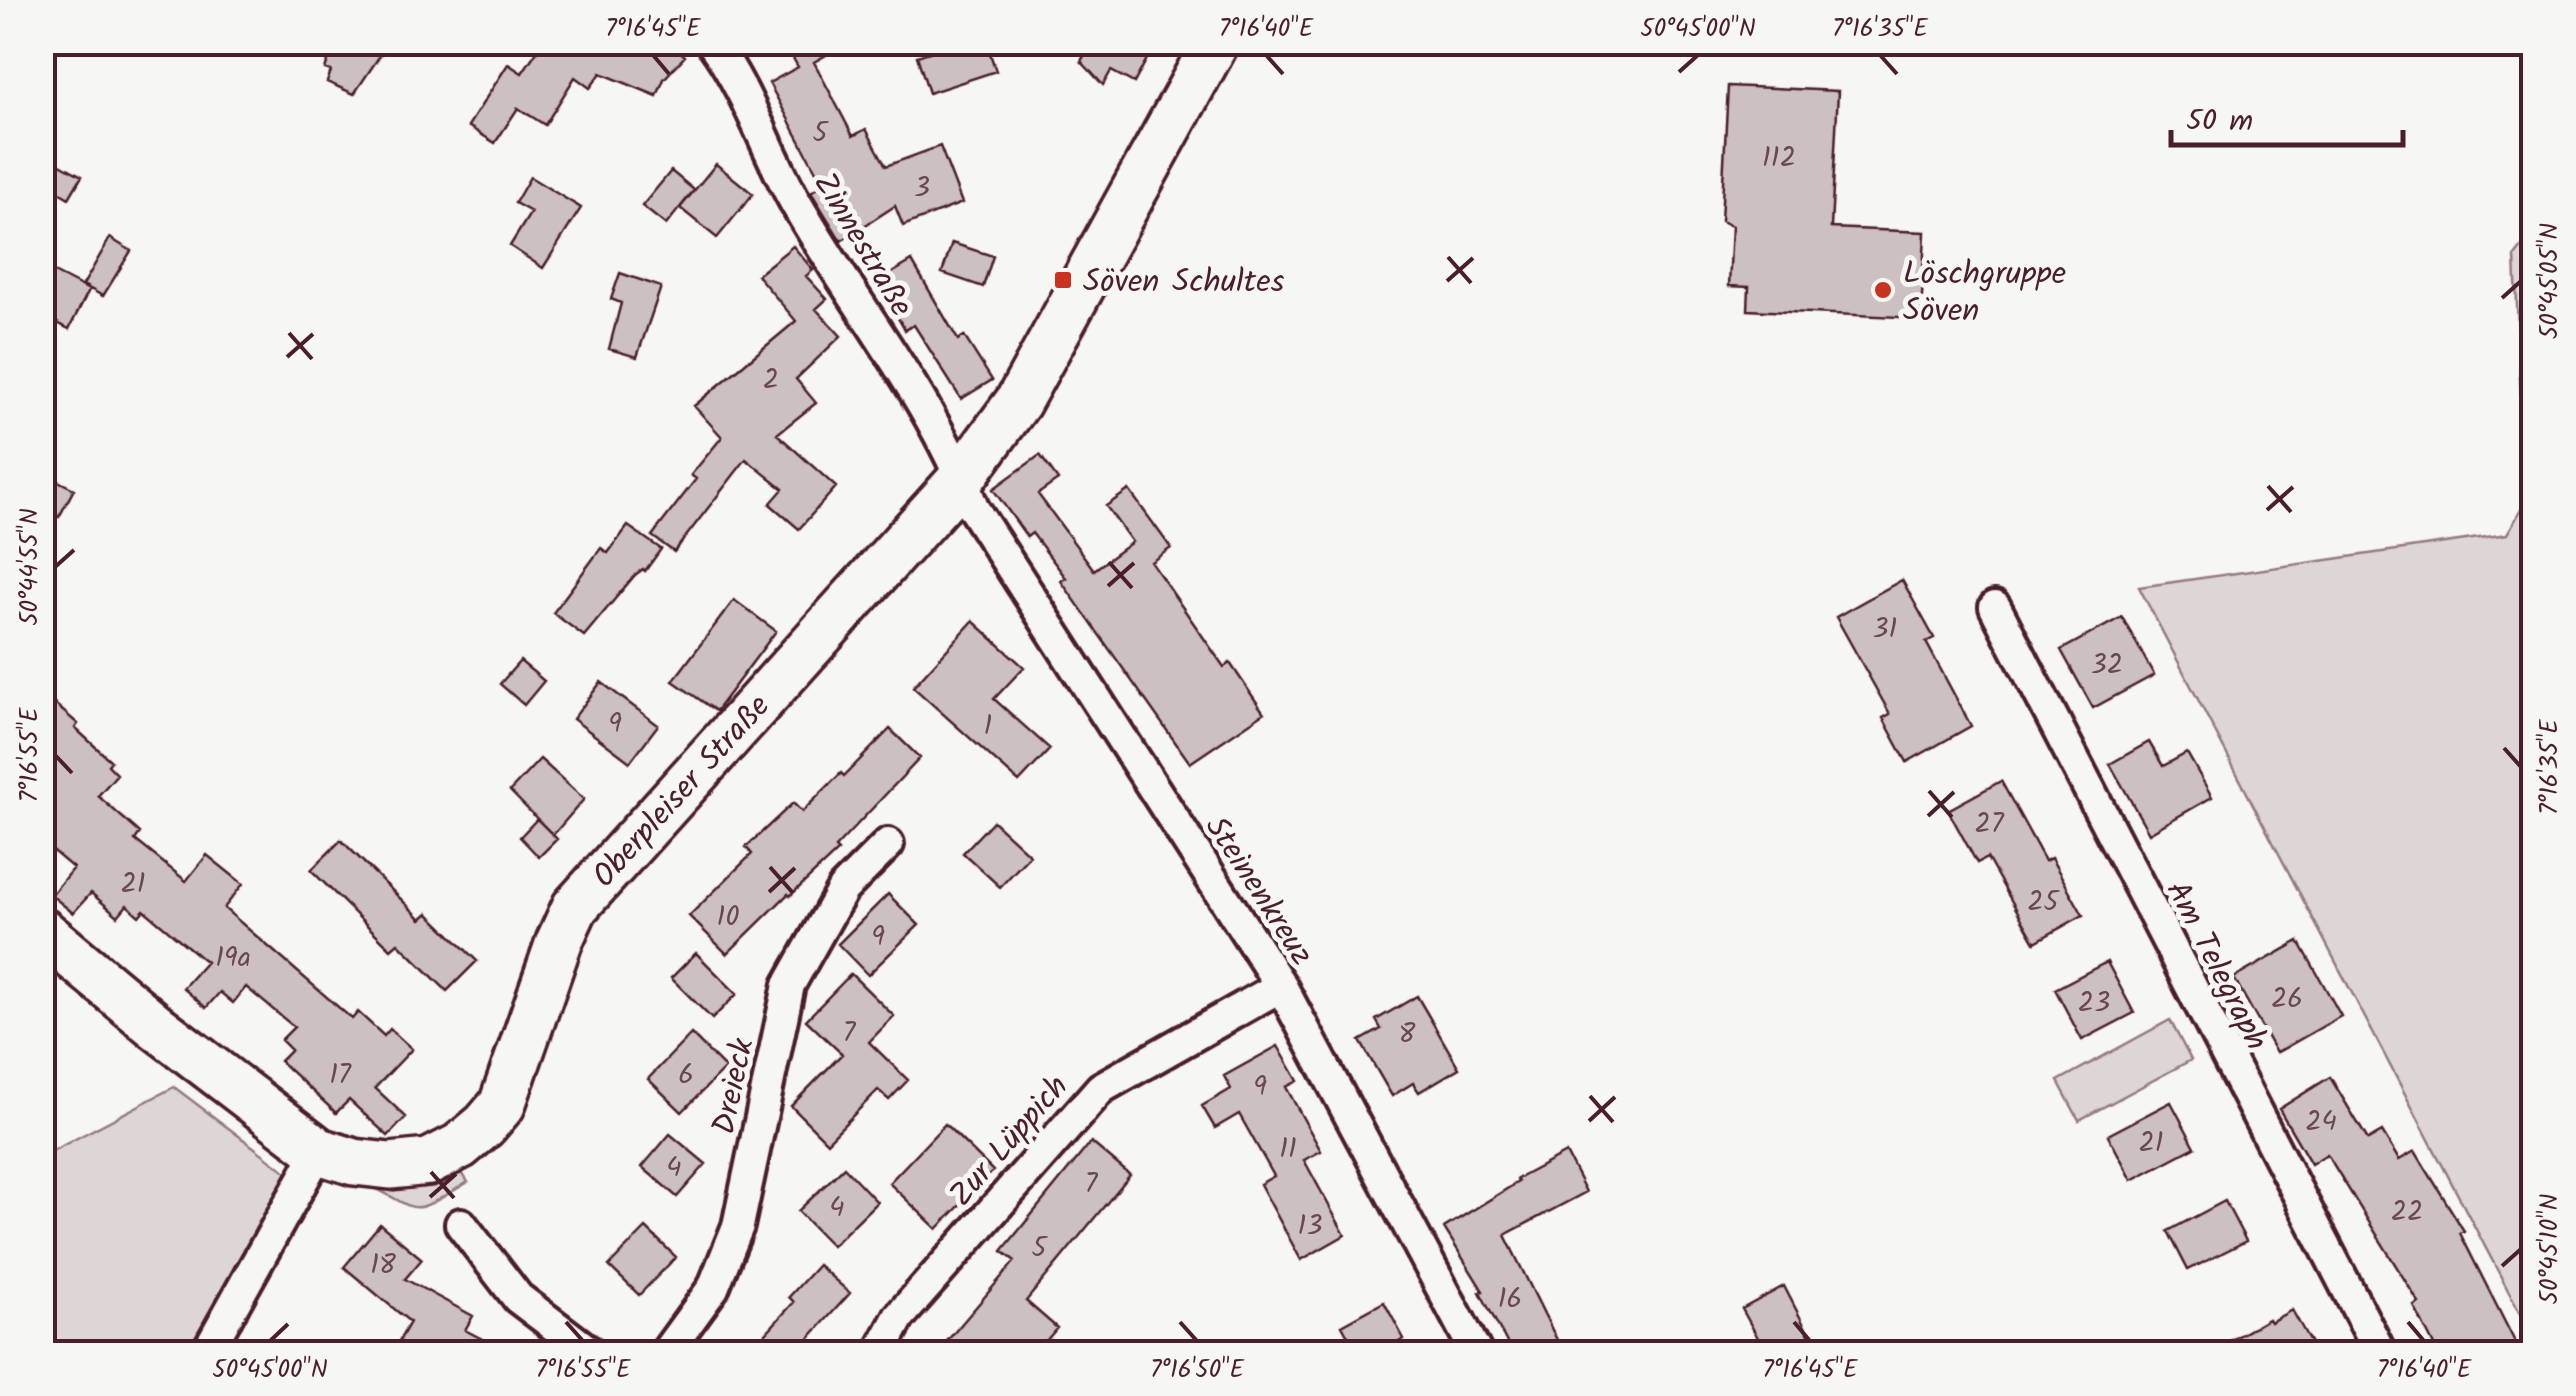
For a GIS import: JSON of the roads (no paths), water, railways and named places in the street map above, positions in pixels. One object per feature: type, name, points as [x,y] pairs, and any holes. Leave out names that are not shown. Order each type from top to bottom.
[{"type":"main road","name":"Oberpleiser Straße","points":[[42,931],[156,1027],[318,1151],[354,1162],[390,1166],[429,1162],[460,1146],[486,1125],[502,1105],[575,907],[962,478],[1018,402],[1216,42]]},
{"type":"street","name":"Zinnestraße","points":[[712,42],[729,64],[793,198],[948,446],[962,478]]},
{"type":"street","name":"Steinenkreuz","points":[[962,478],[972,508],[1281,986],[1477,1354]]},
{"type":"street","name":"Am Telegraph","points":[[1995,607],[2381,1354]]},
{"type":"street","name":"Dreieck","points":[[665,1354],[712,1288],[738,1226],[789,985],[844,888],[888,844]]},
{"type":"street","name":"Zur Lüppich","points":[[879,1354],[899,1317],[1101,1088],[1281,986]]},
{"type":"street","points":[[206,1354],[318,1151]]},
{"type":"street","points":[[462,1224],[518,1298],[592,1354]]},
{"type":"place","name":"Söven Schultes","points":[[1063,280]]},
{"type":"place","name":"Löschgruppe Söven","points":[[1883,290]]}]
